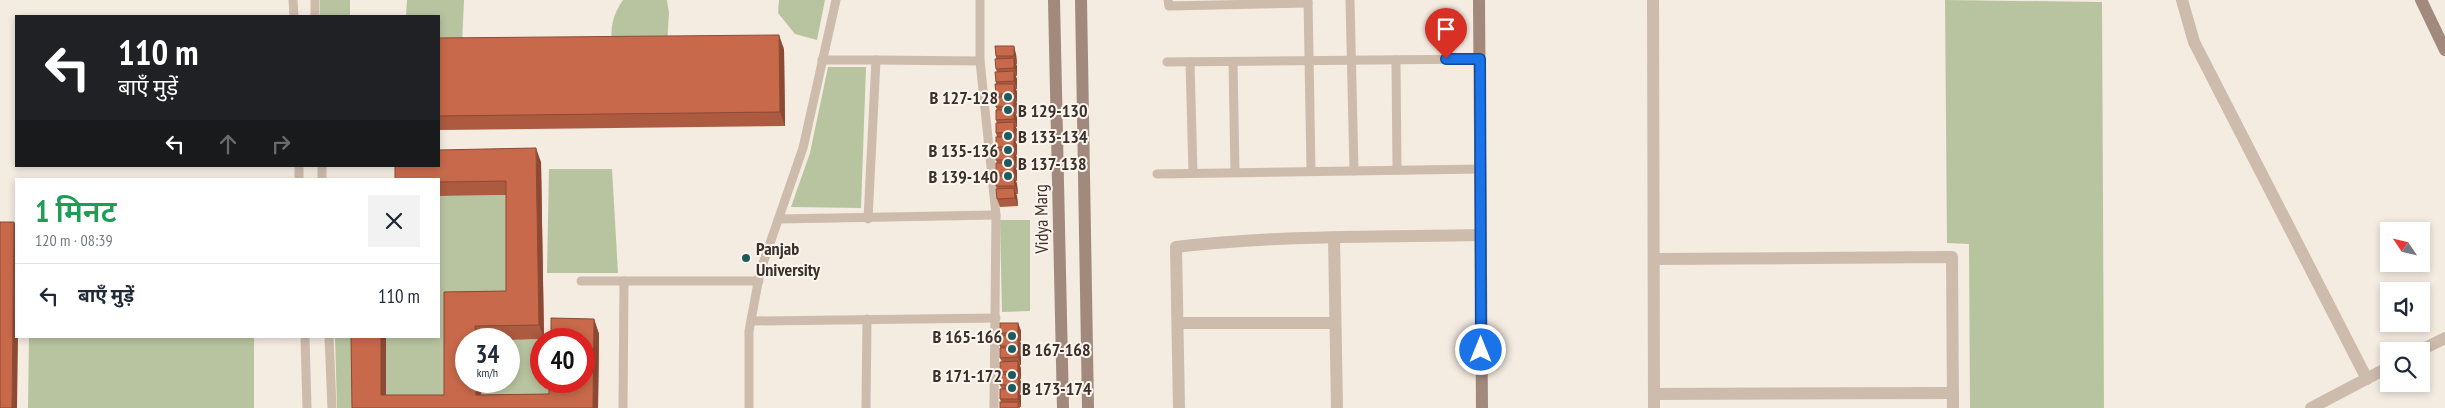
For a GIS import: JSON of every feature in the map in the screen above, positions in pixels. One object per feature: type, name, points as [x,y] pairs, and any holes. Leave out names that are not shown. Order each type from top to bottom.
[{"type":"main road","name":"Vidya Marg","points":[[1054,0],[1063,408]]},
{"type":"main road","points":[[1081,0],[1088,408]]},
{"type":"main road","points":[[1479,0],[1482,408]]},
{"type":"main road","points":[[2421,0],[2445,50]]},
{"type":"street","points":[[1653,0],[1654,408]]},
{"type":"street","points":[[2182,0],[2194,42],[2367,379]]},
{"type":"street","points":[[1179,408],[1176,247],[1206,243],[1481,235]]},
{"type":"street","points":[[1334,238],[1337,408]]},
{"type":"street","points":[[1654,259],[1952,257],[1953,408]]},
{"type":"street","points":[[1178,323],[1335,323]]},
{"type":"street","points":[[2430,346],[2445,338]]},
{"type":"street","points":[[2311,408],[2380,372]]},
{"type":"street","points":[[1654,394],[1953,393]]},
{"type":"lane","points":[[293,0],[294,15]]},
{"type":"lane","points":[[315,0],[316,15]]},
{"type":"lane","points":[[749,408],[750,331],[759,281],[803,148],[836,0]]},
{"type":"lane","points":[[980,0],[980,61],[996,215],[994,408]]},
{"type":"lane","points":[[1168,0],[1169,6],[1235,2],[1308,2],[1311,170]]},
{"type":"lane","points":[[1350,0],[1354,171]]},
{"type":"lane","points":[[1167,62],[1480,59]]},
{"type":"lane","points":[[822,60],[980,61]]},
{"type":"lane","points":[[868,219],[876,60]]},
{"type":"lane","points":[[1396,60],[1397,170]]},
{"type":"lane","points":[[1190,62],[1193,173]]},
{"type":"lane","points":[[1233,62],[1235,172]]},
{"type":"lane","points":[[1157,174],[1311,170],[1480,169]]},
{"type":"lane","points":[[779,219],[868,219],[996,215]]},
{"type":"lane","points":[[582,281],[759,281]]},
{"type":"lane","points":[[623,408],[624,281]]},
{"type":"lane","points":[[752,321],[996,318]]},
{"type":"lane","points":[[866,408],[867,319]]},
{"type":"lane","points":[[305,338],[307,408]]},
{"type":"lane","points":[[329,338],[332,408]]},
{"type":"green space","points":[[320,0],[350,0],[350,15],[320,15]]},
{"type":"green space","points":[[407,0],[464,0],[462,43],[440,42],[440,15],[406,15]]},
{"type":"green space","points":[[623,0],[667,0],[669,13],[667,45],[612,45],[611,32],[613,21]]},
{"type":"green space","points":[[779,0],[825,0],[817,40],[795,34],[778,13]]},
{"type":"green space","points":[[1945,0],[2102,2],[2104,408],[1970,408],[1969,244],[1947,243]]},
{"type":"green space","points":[[828,67],[866,67],[861,208],[791,207],[810,153]]},
{"type":"green space","points":[[549,169],[612,169],[618,273],[547,273]]},
{"type":"green space","points":[[511,195],[512,305],[449,306],[450,408],[386,408],[386,338],[440,338],[440,196]]},
{"type":"green space","points":[[1000,220],[1030,220],[1030,311],[1002,312]]},
{"type":"green space","points":[[29,338],[254,338],[254,408],[28,408]]},
{"type":"green space","points":[[335,338],[351,338],[353,408],[337,408]]},
{"type":"green space","points":[[530,339],[530,393],[555,393],[554,408],[482,408],[481,393],[520,393],[520,340]]},
{"type":"building","points":[[779,35],[780,112],[440,116],[440,38]]},
{"type":"building","points":[[995,46],[1014,46],[1014,56],[996,56]]},
{"type":"building","points":[[1014,58],[1014,68],[996,69],[995,59]]},
{"type":"building","points":[[1014,71],[1014,81],[996,82],[995,72]]},
{"type":"building","points":[[995,84],[1014,84],[1014,94],[996,94]]},
{"type":"building","points":[[1014,96],[1014,106],[996,107],[996,97]]},
{"type":"building","points":[[1014,109],[1014,119],[996,120],[996,110]]},
{"type":"building","points":[[1014,122],[1014,132],[996,133],[996,123]]},
{"type":"building","points":[[996,137],[1014,137],[1014,147],[996,147]]},
{"type":"building","points":[[536,148],[539,325],[455,328],[455,393],[476,393],[476,395],[593,393],[593,408],[352,408],[351,338],[381,338],[381,395],[444,395],[444,292],[506,291],[506,181],[440,182],[440,178],[395,178],[395,167],[440,167],[440,150]]},
{"type":"building","points":[[996,150],[1014,150],[1014,160],[996,160]]},
{"type":"building","points":[[996,163],[1014,163],[1014,173],[996,173]]},
{"type":"building","points":[[996,176],[1014,176],[1015,186],[996,186]]},
{"type":"building","points":[[1014,188],[1015,198],[997,199],[996,189]]},
{"type":"building","points":[[0,222],[14,222],[12,408],[0,408]]},
{"type":"building","points":[[551,318],[594,319],[594,328],[551,328]]},
{"type":"building","points":[[1000,323],[1018,323],[1018,333],[1000,333]]},
{"type":"building","points":[[1018,335],[1018,346],[1000,346],[1000,336]]},
{"type":"building","points":[[1018,347],[1018,357],[1000,358],[1000,348]]},
{"type":"building","points":[[1018,361],[1018,371],[1000,372],[1000,362]]},
{"type":"building","points":[[1018,374],[1018,385],[1000,385],[1000,375]]},
{"type":"building","points":[[1018,388],[1018,399],[1000,399],[1000,389]]},
{"type":"building","points":[[1000,402],[1018,402],[1018,408],[1000,408]]},
{"type":"place","name":"B 127-128","points":[[1008,97]]},
{"type":"place","name":"B 129-130","points":[[1008,110]]},
{"type":"place","name":"B 133-134","points":[[1008,136]]},
{"type":"place","name":"B 135-136","points":[[1008,150]]},
{"type":"place","name":"B 137-138","points":[[1008,163]]},
{"type":"place","name":"B 139-140","points":[[1008,176]]},
{"type":"place","name":"Panjab University","points":[[746,258]]},
{"type":"place","name":"B 165-166","points":[[1012,336]]},
{"type":"place","name":"B 167-168","points":[[1012,349]]},
{"type":"place","name":"B 171-172","points":[[1012,375]]},
{"type":"place","name":"B 173-174","points":[[1012,388]]},
{"type":"route","points":[[1446,59],[1480,59],[1481,350]]}]
